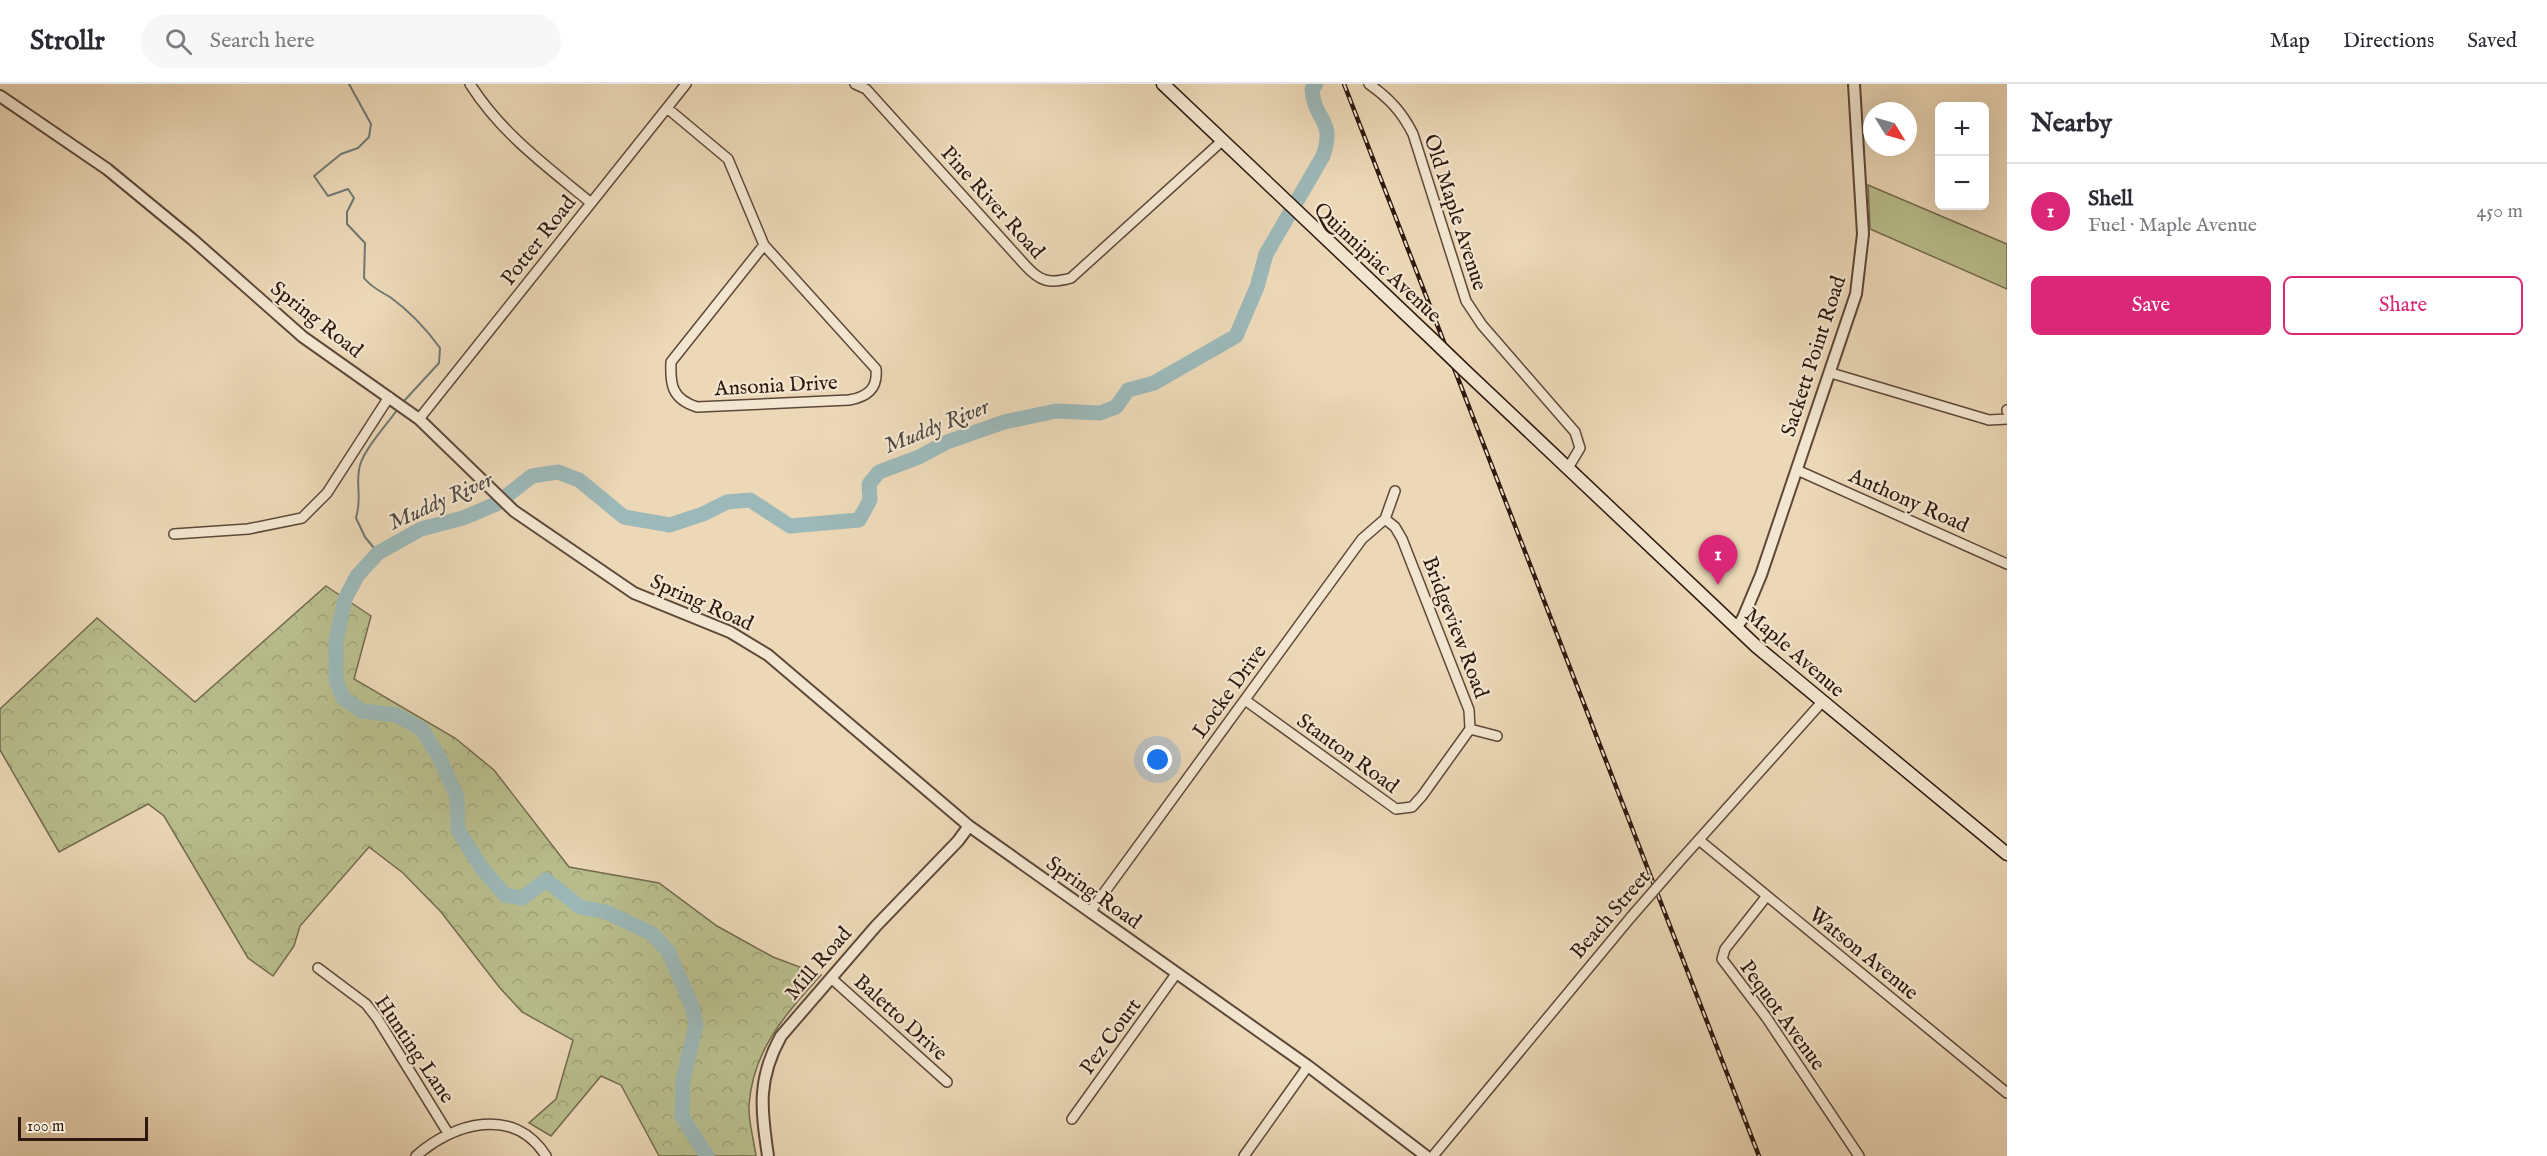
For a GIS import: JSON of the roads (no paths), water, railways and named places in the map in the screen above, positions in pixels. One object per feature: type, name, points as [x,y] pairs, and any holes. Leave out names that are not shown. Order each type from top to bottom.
[{"type":"main road","name":"Quinnipiac Avenue","points":[[1163,84],[1568,468]]},
{"type":"main road","name":"Maple Avenue","points":[[1568,468],[1736,628],[2007,854]]},
{"type":"street","points":[[470,84],[486,109],[505,130],[590,202]]},
{"type":"street","name":"Potter Road","points":[[419,419],[686,84]]},
{"type":"street","name":"Pine River Road","points":[[855,84],[866,89],[1025,265],[1043,281],[1056,282],[1071,278],[1222,141]]},
{"type":"street","name":"Old Maple Avenue","points":[[1369,84],[1391,100],[1413,134],[1466,301],[1482,325],[1575,432],[1580,448],[1568,468]]},
{"type":"street","name":"Sackett Point Road","points":[[1736,628],[1744,616],[1761,575],[1855,300],[1862,251],[1862,196],[1854,84]]},
{"type":"street","name":"Spring Road","points":[[0,96],[107,169],[214,258],[303,337],[419,419],[508,505],[634,593],[730,632],[768,655],[969,826],[1308,1066],[1426,1156]]},
{"type":"street","name":"Ansonia Drive","points":[[667,108],[728,159],[764,245],[876,369],[876,384],[869,393],[849,400],[697,407],[687,404],[678,396],[670,383],[671,362],[764,245]]},
{"type":"street","points":[[1831,373],[1989,420],[2007,419]]},
{"type":"street","points":[[174,534],[248,529],[302,518],[327,493],[389,397]]},
{"type":"street","name":"Anthony Road","points":[[1797,470],[2007,564]]},
{"type":"street","name":"Locke Drive","points":[[1090,912],[1362,539],[1384,519],[1395,491]]},
{"type":"street","name":"Bridgeview Road","points":[[1384,519],[1395,527],[1402,539],[1469,710],[1472,719],[1470,729],[1497,736]]},
{"type":"street","name":"Stanton Road","points":[[1245,700],[1396,809],[1406,810],[1417,801],[1470,729]]},
{"type":"street","name":"Beach Street","points":[[1433,1156],[1631,917],[1822,702]]},
{"type":"street","name":"Mill Road","points":[[768,1156],[762,1089],[771,1054],[788,1026],[969,826]]},
{"type":"street","name":"Watson Avenue","points":[[1699,840],[2007,1093]]},
{"type":"street","name":"Pequot Avenue","points":[[1766,897],[1725,949],[1722,958],[1766,1017],[1859,1156]]},
{"type":"street","name":"Hunting Lane","points":[[318,968],[366,1004],[448,1133]]},
{"type":"street","name":"Pez Court","points":[[1072,1119],[1176,974]]},
{"type":"street","name":"Baletto Drive","points":[[831,978],[947,1082]]},
{"type":"street","points":[[1244,1156],[1308,1066]]},
{"type":"street","points":[[416,1156],[448,1133],[481,1123],[500,1124],[533,1140],[546,1156]]},
{"type":"waterway","points":[[349,84],[371,124],[369,137],[358,148],[341,154],[314,176],[328,196],[348,189],[354,198],[347,212],[347,224],[365,243],[364,278],[410,314],[440,348],[439,363],[404,401]]},
{"type":"waterway","name":"Muddy River","points":[[707,1156],[682,1117],[683,1080],[696,1025],[692,1006],[668,951],[651,933],[606,912],[580,907],[546,880],[522,898],[505,895],[481,867],[458,830],[457,797],[440,759],[422,729],[396,715],[362,711],[343,698],[336,679],[336,641],[345,599],[357,576],[378,553],[421,529],[463,518],[496,504],[532,476],[558,472],[579,480],[624,517],[670,525],[703,514],[727,502],[750,500],[790,526],[859,520],[870,500],[869,484],[879,472],[919,457],[947,442],[1004,422],[1056,411],[1100,413],[1116,407],[1128,390],[1154,383],[1236,336],[1257,287],[1266,254],[1323,156],[1327,134],[1314,100],[1312,89],[1316,84]]},
{"type":"waterway","points":[[378,553],[365,537],[356,518],[359,504],[359,470],[369,447],[397,410]]},
{"type":"railway","points":[[1344,84],[1759,1156]]},
{"type":"place","name":"Shell","points":[[1718,585]]}]
